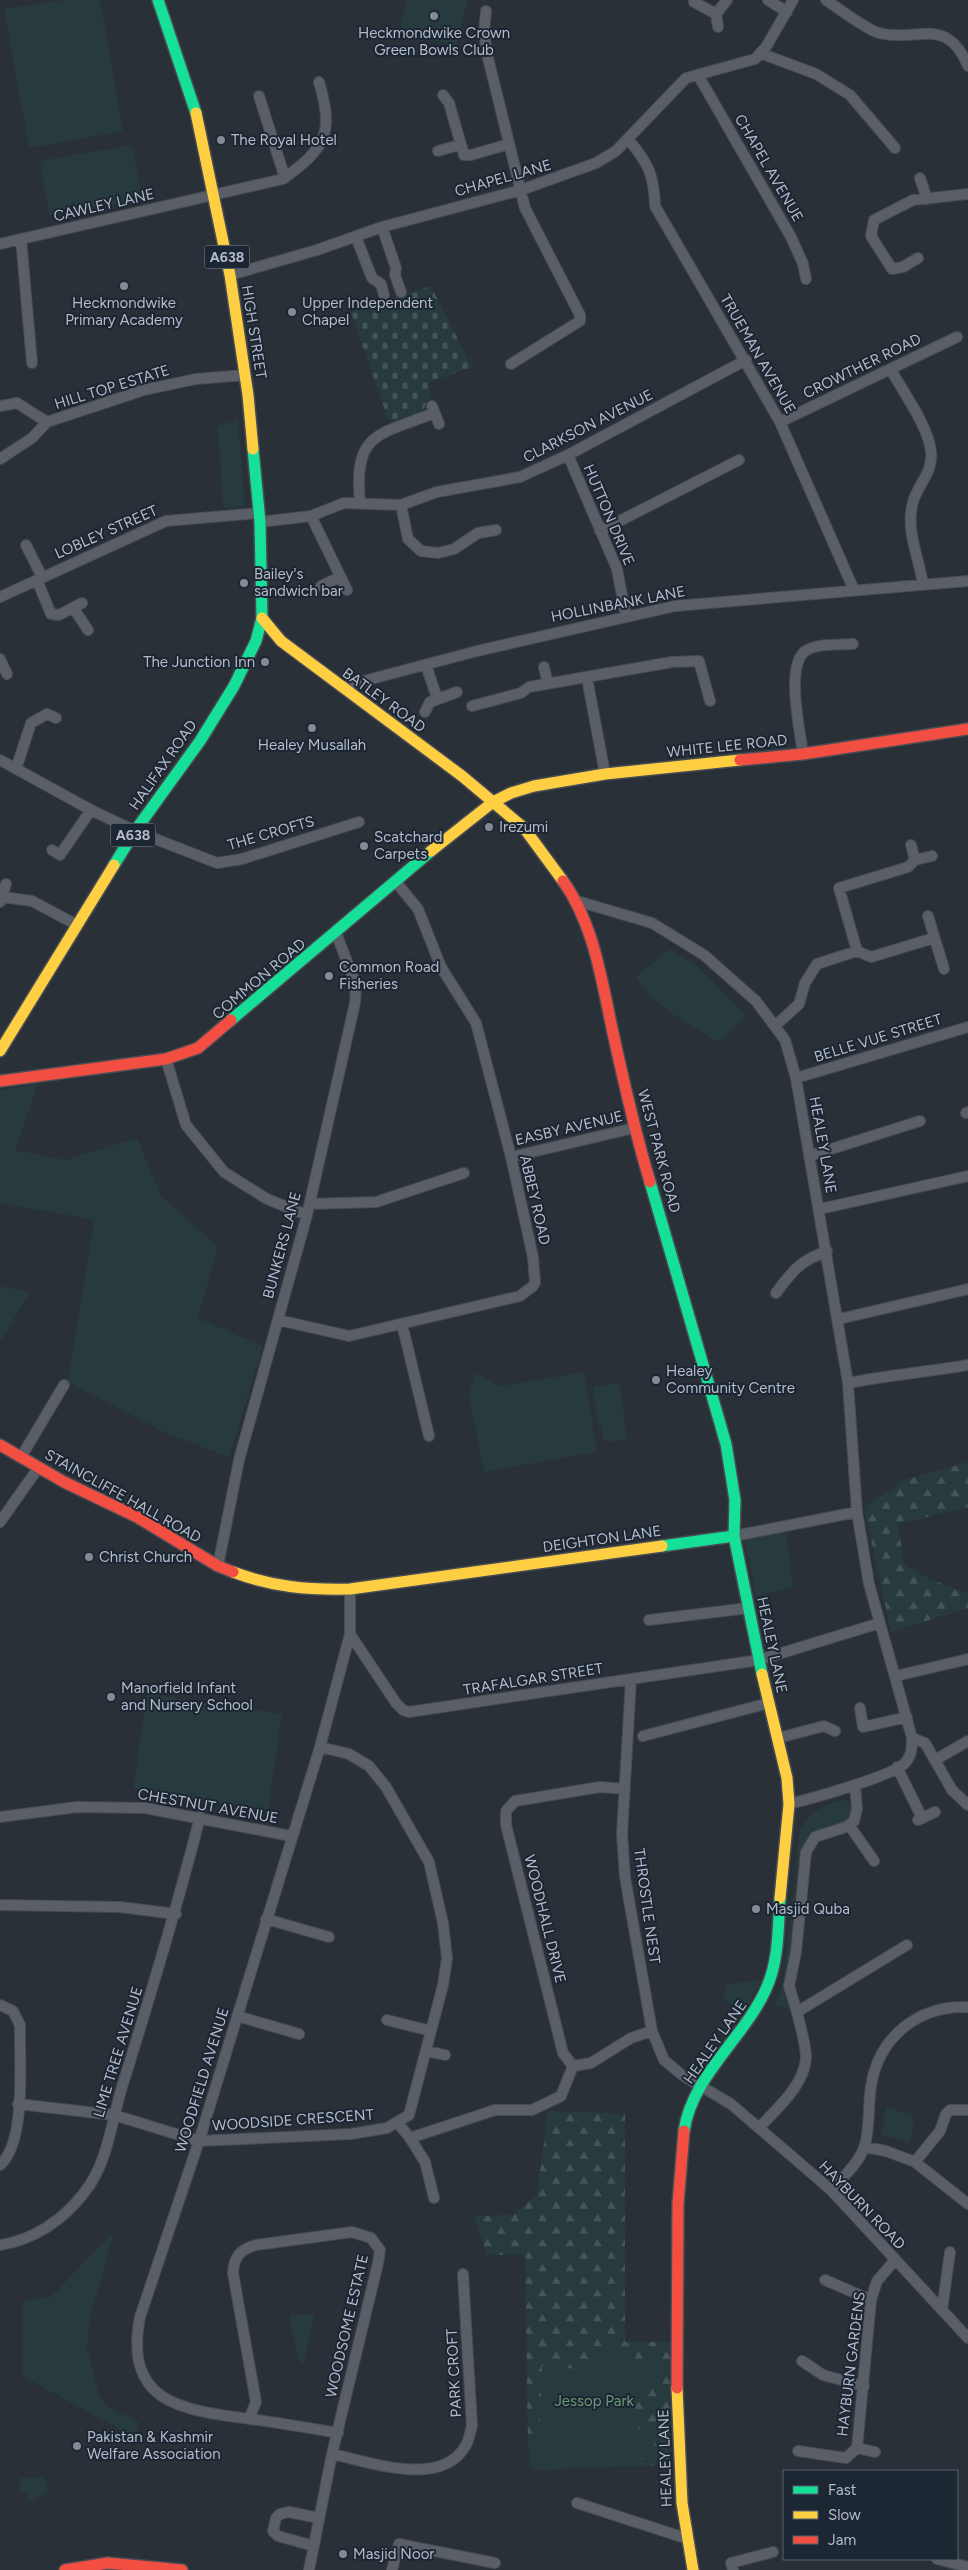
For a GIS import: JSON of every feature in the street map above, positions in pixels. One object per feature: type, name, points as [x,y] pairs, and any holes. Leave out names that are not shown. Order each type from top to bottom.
[{"type":"main road","name":"HIGH STREET","points":[[158,0],[179,57],[200,124],[230,275],[245,376],[260,518],[262,618]]},
{"type":"main road","name":"BATLEY ROAD","points":[[262,618],[281,641],[459,774],[493,802]]},
{"type":"main road","name":"HALIFAX ROAD","points":[[0,1051],[135,831],[200,741],[234,686],[256,641],[262,618]]},
{"type":"main road","name":"WHITE LEE ROAD","points":[[493,802],[511,793],[534,786],[605,774],[803,754],[968,729]]},
{"type":"main road","name":"COMMON ROAD","points":[[0,1081],[166,1059],[198,1048],[493,802]]},
{"type":"main road","name":"WEST PARK ROAD","points":[[493,802],[524,828],[577,901],[598,965],[634,1128],[726,1444],[735,1500],[734,1536]]},
{"type":"main road","name":"STAINCLIFFE HALL ROAD","points":[[0,1445],[138,1517],[218,1566],[261,1582],[310,1590],[350,1589]]},
{"type":"main road","name":"DEIGHTON LANE","points":[[350,1589],[734,1536]]},
{"type":"main road","name":"HEALEY LANE","points":[[693,2570],[685,2538],[680,2491],[678,2178],[687,2117],[701,2085],[755,2013],[768,1991],[774,1969],[790,1804],[787,1778],[759,1660],[734,1536]]},
{"type":"main road","points":[[65,2570],[74,2567],[122,2563],[182,2570]]},
{"type":"street","points":[[718,26],[716,14],[727,0]]},
{"type":"street","points":[[768,0],[787,12]]},
{"type":"street","points":[[793,0],[758,56],[816,74],[850,95],[895,148]]},
{"type":"street","points":[[826,0],[878,33],[927,33],[946,37],[958,47],[968,66]]},
{"type":"street","points":[[694,2],[716,14]]},
{"type":"street","points":[[486,11],[484,32],[487,54],[525,208],[580,315],[580,321],[511,364]]},
{"type":"street","name":"CHAPEL LANE","points":[[230,275],[382,227],[521,190],[596,163],[616,151],[686,78],[758,56]]},
{"type":"street","name":"CHAPEL AVENUE","points":[[698,75],[799,253],[806,279]]},
{"type":"street","points":[[259,96],[285,178],[303,164],[317,148],[327,130],[327,109],[318,82]]},
{"type":"street","points":[[443,95],[449,103],[459,145],[464,155],[471,156],[510,144]]},
{"type":"street","name":"TRUEMAN AVENUE","points":[[628,139],[647,162],[652,180],[655,206],[746,360],[780,422],[854,590]]},
{"type":"street","points":[[438,151],[459,145]]},
{"type":"street","name":"CAWLEY LANE","points":[[0,244],[214,196],[285,178]]},
{"type":"street","points":[[920,178],[927,199]]},
{"type":"street","points":[[918,258],[903,268],[892,269],[871,236],[871,226],[874,220],[913,200],[968,194]]},
{"type":"street","points":[[382,227],[396,268],[395,275],[401,292]]},
{"type":"street","points":[[356,236],[372,278],[381,284],[384,295]]},
{"type":"street","points":[[21,239],[32,363]]},
{"type":"street","name":"CROWTHER ROAD","points":[[780,422],[957,337]]},
{"type":"street","name":"CLARKSON AVENUE","points":[[260,518],[311,516],[344,503],[360,502],[401,505],[437,492],[520,476],[568,456],[746,360]]},
{"type":"street","points":[[890,370],[926,435],[931,452],[930,468],[913,500],[910,519],[923,584]]},
{"type":"street","name":"HILL TOP ESTATE","points":[[0,459],[32,438],[47,422],[144,390],[196,379],[245,376]]},
{"type":"street","name":"HILL TOP ESTATE","points":[[0,406],[17,403],[47,422]]},
{"type":"street","points":[[360,502],[358,476],[366,446],[378,436],[433,409],[439,424]]},
{"type":"street","name":"HUTTON DRIVE","points":[[568,456],[617,569],[626,616]]},
{"type":"street","points":[[600,531],[739,460]]},
{"type":"street","points":[[401,505],[408,539],[421,551],[438,553],[454,549],[478,532],[496,530]]},
{"type":"street","points":[[311,516],[347,590]]},
{"type":"street","name":"LOBLEY STREET","points":[[0,597],[166,522],[260,518]]},
{"type":"street","points":[[26,545],[40,578],[51,614],[59,615],[78,606],[88,630]]},
{"type":"street","points":[[321,586],[340,576]]},
{"type":"street","name":"HOLLINBANK LANE","points":[[341,687],[426,664],[675,606],[968,581]]},
{"type":"street","points":[[803,754],[794,679],[797,663],[804,652],[814,647],[852,644]]},
{"type":"street","points":[[0,658],[7,674]]},
{"type":"street","points":[[472,706],[522,693],[530,687],[672,662],[699,661],[710,701]]},
{"type":"street","points":[[426,664],[437,698]]},
{"type":"street","points":[[544,667],[548,684]]},
{"type":"street","points":[[587,678],[605,774]]},
{"type":"street","points":[[425,712],[430,702],[457,692]]},
{"type":"street","points":[[16,769],[31,723],[47,714],[56,718]]},
{"type":"street","name":"THE CROFTS","points":[[0,760],[91,810],[135,831],[217,863],[242,859],[359,822]]},
{"type":"street","points":[[52,850],[60,855],[91,810]]},
{"type":"street","points":[[910,845],[915,860]]},
{"type":"street","points":[[857,951],[839,888],[908,867],[915,860],[932,856]]},
{"type":"street","name":"ABBEY ROAD","points":[[278,1320],[349,1336],[520,1296],[533,1286],[533,1257],[476,1023],[441,967],[418,909],[396,882]]},
{"type":"street","points":[[6,884],[2,899],[32,901],[77,925]]},
{"type":"street","name":"HEALEY LANE","points":[[577,901],[652,923],[704,955],[756,1001],[785,1040],[796,1078],[839,1319],[848,1383],[857,1512],[869,1584],[912,1738]]},
{"type":"street","points":[[928,916],[944,969]]},
{"type":"street","name":"BUNKERS LANE","points":[[218,1566],[239,1460],[310,1204],[355,1003],[356,984],[336,933]]},
{"type":"street","points":[[775,1026],[791,1014],[799,1004],[805,983],[817,964],[857,951],[870,957],[934,938]]},
{"type":"street","name":"BELLE VUE STREET","points":[[796,1078],[968,1027]]},
{"type":"street","points":[[166,1059],[186,1125],[224,1172],[268,1200],[307,1215]]},
{"type":"street","points":[[809,1156],[920,1121]]},
{"type":"street","name":"EASBY AVENUE","points":[[510,1157],[634,1128]]},
{"type":"street","points":[[310,1204],[376,1202],[464,1173]]},
{"type":"street","points":[[820,1209],[967,1179]]},
{"type":"street","points":[[776,1293],[793,1270],[807,1259],[827,1251]]},
{"type":"street","points":[[839,1319],[968,1289]]},
{"type":"street","points":[[402,1324],[430,1436]]},
{"type":"street","points":[[848,1383],[887,1375],[919,1374],[968,1365]]},
{"type":"street","points":[[21,1457],[64,1385]]},
{"type":"street","points":[[0,1522],[39,1467]]},
{"type":"street","name":"DEIGHTON LANE","points":[[734,1536],[857,1512]]},
{"type":"street","name":"WOODFIELD AVENUE","points":[[338,2433],[206,2414],[167,2401],[144,2378],[139,2363],[135,2338],[140,2317],[199,2141],[291,1836],[320,1747],[350,1634],[350,1589]]},
{"type":"street","points":[[649,1620],[749,1608]]},
{"type":"street","name":"TRAFALGAR STREET","points":[[350,1634],[396,1703],[403,1710],[409,1712],[759,1660],[880,1624]]},
{"type":"street","points":[[896,1676],[968,1659]]},
{"type":"street","name":"THROSTLE NEST","points":[[630,1679],[622,1834],[625,1877],[652,2031],[664,2060],[682,2075],[701,2085]]},
{"type":"street","points":[[643,1736],[770,1703]]},
{"type":"street","points":[[860,1708],[863,1727],[906,1717]]},
{"type":"street","points":[[778,1738],[824,1726],[835,1731]]},
{"type":"street","points":[[790,1804],[854,1785],[903,1765],[912,1754],[912,1738],[925,1743],[952,1790],[968,1805]]},
{"type":"street","points":[[935,1760],[968,1741]]},
{"type":"street","name":"WOODSIDE CRESCENT","points":[[18,2104],[114,2115],[199,2141],[350,2134],[387,2128],[409,2115],[431,2031],[447,1958],[443,1923],[429,1862],[386,1787],[369,1766],[349,1754],[320,1747]]},
{"type":"street","points":[[897,1767],[919,1819],[935,1812]]},
{"type":"street","points":[[759,2128],[794,2089],[803,2070],[805,2046],[789,1986],[796,1952],[806,1852],[815,1837],[849,1825],[854,1821],[857,1809],[854,1785]]},
{"type":"street","name":"WOODHALL DRIVE","points":[[573,2066],[563,2053],[506,1825],[506,1811],[515,1802],[534,1797],[600,1787],[625,1789]]},
{"type":"street","name":"CHESTNUT AVENUE","points":[[0,1817],[77,1807],[145,1808],[200,1817],[291,1836]]},
{"type":"street","name":"LIME TREE AVENUE","points":[[0,2246],[19,2242],[61,2220],[85,2192],[103,2160],[114,2115],[176,1914],[200,1817]]},
{"type":"street","points":[[849,1825],[874,1862]]},
{"type":"street","points":[[0,1904],[120,1907],[176,1914]]},
{"type":"street","points":[[266,1919],[329,1937]]},
{"type":"street","points":[[797,2012],[907,1945]]},
{"type":"street","points":[[0,2006],[13,2012],[20,2025],[18,2104],[14,2144],[7,2159],[0,2165]]},
{"type":"street","points":[[831,2190],[852,2166],[864,2147],[875,2068],[892,2038],[901,2028],[927,2013],[952,2006],[968,2007]]},
{"type":"street","points":[[237,2016],[299,2034]]},
{"type":"street","points":[[387,2020],[431,2031]]},
{"type":"street","points":[[410,2138],[495,2110],[532,2110],[561,2096],[573,2066],[591,2063],[631,2038],[652,2031]]},
{"type":"street","points":[[426,2051],[445,2055]]},
{"type":"street","name":"HAYBURN ROAD","points":[[701,2085],[731,2104],[831,2190],[968,2338]]},
{"type":"street","points":[[915,2162],[940,2131],[946,2114],[950,2110],[968,2110]]},
{"type":"street","points":[[397,2122],[425,2162],[434,2198]]},
{"type":"street","points":[[864,2147],[886,2151],[915,2162],[968,2204]]},
{"type":"street","name":"WOODSOME ESTATE","points":[[249,2419],[256,2402],[233,2273],[238,2254],[247,2247],[256,2245],[352,2232],[371,2238],[380,2250],[332,2454],[308,2570]]},
{"type":"street","points":[[942,2310],[950,2252]]},
{"type":"street","name":"HAYBURN GARDENS","points":[[798,2450],[846,2458],[857,2448],[871,2300],[877,2281],[895,2260]]},
{"type":"street","name":"PARK CROFT","points":[[332,2454],[402,2469],[423,2471],[440,2468],[466,2446],[472,2426],[463,2274]]},
{"type":"street","points":[[825,2280],[871,2300]]},
{"type":"street","points":[[802,2361],[823,2375],[864,2386]]},
{"type":"street","name":"HAYBURN GARDENS","points":[[857,2448],[875,2452]]},
{"type":"street","points":[[577,2502],[685,2538]]},
{"type":"street","points":[[314,2546],[278,2536],[273,2531],[273,2525],[280,2514],[289,2512],[319,2518]]},
{"type":"street","points":[[392,2570],[398,2544],[495,2563]]},
{"type":"street","points":[[733,2570],[732,2563],[773,2552]]},
{"type":"street","points":[[941,2560],[968,2567]]},
{"type":"green space","points":[[64,0],[100,0],[123,131],[29,148],[4,9]]},
{"type":"green space","name":"Heckmondwike Crown Green Bowls Club","points":[[407,0],[468,0],[456,46],[399,33]]},
{"type":"green space","points":[[132,145],[142,199],[49,215],[40,161]]},
{"type":"green space","points":[[431,286],[472,367],[428,383],[432,399],[426,402],[424,410],[389,422],[351,312]]},
{"type":"green space","points":[[238,420],[245,506],[223,508],[218,426]]},
{"type":"green space","points":[[670,949],[699,967],[746,1015],[719,1042],[672,1014],[641,986],[636,976]]},
{"type":"green space","points":[[38,1084],[15,1150],[65,1160],[137,1138],[161,1196],[218,1247],[198,1318],[263,1346],[229,1457],[168,1434],[68,1382],[94,1220],[0,1203],[0,1090]]},
{"type":"green space","points":[[0,1286],[30,1292],[0,1342]]},
{"type":"green space","points":[[584,1372],[597,1452],[484,1472],[469,1395],[475,1373],[500,1386]]},
{"type":"green space","points":[[620,1383],[627,1440],[608,1442],[603,1440],[601,1425],[598,1425],[593,1387]]},
{"type":"green space","points":[[968,1462],[968,1507],[898,1524],[904,1564],[930,1579],[968,1594],[968,1608],[891,1632],[864,1507],[904,1480]]},
{"type":"green space","points":[[786,1530],[793,1587],[756,1596],[745,1541],[749,1537]]},
{"type":"green space","points":[[147,1694],[282,1714],[268,1810],[133,1789]]},
{"type":"green space","points":[[843,1799],[851,1805],[851,1815],[845,1823],[821,1829],[813,1835],[797,1867],[791,1940],[794,1946],[792,2010],[774,2004],[780,1995],[784,1973],[800,1830],[813,1813]]},
{"type":"green space","points":[[762,1980],[744,2011],[723,2000],[727,1984]]},
{"type":"green space","points":[[886,2106],[914,2117],[910,2144],[882,2134]]},
{"type":"green space","name":"Jessop Park","points":[[548,2111],[625,2114],[625,2342],[671,2342],[669,2465],[532,2470],[529,2463],[525,2255],[487,2255],[474,2216],[513,2215],[537,2195]]},
{"type":"green space","name":"Jessop Park","points":[[548,2111],[625,2114],[625,2342],[671,2342],[669,2465],[635,2466],[641,2458],[655,2455],[654,2437],[629,2424],[627,2397],[633,2385],[657,2385],[657,2359],[616,2360],[617,2345],[578,2369],[542,2366],[539,2443],[528,2449],[525,2255],[487,2255],[474,2216],[513,2215],[537,2195]]},
{"type":"green space","points":[[112,2233],[113,2237],[90,2317],[87,2348],[99,2396],[109,2408],[139,2422],[136,2432],[132,2436],[26,2378],[22,2373],[23,2301],[51,2297]]},
{"type":"green space","points":[[289,2315],[315,2315],[303,2364],[299,2362]]},
{"type":"green space","points":[[45,2477],[49,2492],[28,2502],[27,2491],[19,2492],[20,2478]]},
{"type":"traffic: fast","points":[[158,0],[196,113]]},
{"type":"traffic: fast","points":[[114,865],[135,831],[200,741],[234,686],[256,641],[262,618],[260,522],[253,449]]},
{"type":"traffic: fast","points":[[231,1020],[431,851]]},
{"type":"traffic: fast","points":[[650,1182],[726,1444],[735,1500],[734,1536],[762,1674]]},
{"type":"traffic: fast","points":[[662,1546],[734,1536]]},
{"type":"traffic: fast","points":[[684,2131],[689,2111],[697,2092],[745,2024],[766,1989],[776,1956],[780,1898]]},
{"type":"traffic: slow","points":[[196,113],[230,275],[248,395],[253,449]]},
{"type":"traffic: slow","points":[[262,618],[281,641],[462,776],[524,828],[563,881]]},
{"type":"traffic: slow","points":[[431,851],[493,802],[511,793],[534,786],[605,774],[740,760]]},
{"type":"traffic: slow","points":[[0,1051],[114,865]]},
{"type":"traffic: slow","points":[[233,1572],[276,1584],[319,1589],[350,1589],[662,1546]]},
{"type":"traffic: slow","points":[[762,1674],[787,1778],[789,1804],[780,1898]]},
{"type":"traffic: slow","points":[[677,2388],[682,2503],[693,2570]]},
{"type":"traffic: jam","points":[[740,760],[803,754],[968,729]]},
{"type":"traffic: jam","points":[[563,881],[574,898],[596,954],[630,1108],[650,1182]]},
{"type":"traffic: jam","points":[[0,1081],[166,1059],[198,1048],[231,1020]]},
{"type":"traffic: jam","points":[[0,1445],[64,1482],[137,1517],[218,1566],[233,1572]]},
{"type":"traffic: jam","points":[[677,2388],[678,2204],[684,2131]]},
{"type":"traffic: jam","points":[[65,2570],[108,2563],[182,2570]]},
{"type":"place","name":"Heckmondwike Crown Green Bowls Club","points":[[434,16]]},
{"type":"place","name":"The Royal Hotel","points":[[221,140]]},
{"type":"place","name":"Heckmondwike Primary Academy","points":[[124,286]]},
{"type":"place","name":"Upper Independent Chapel","points":[[292,312]]},
{"type":"place","name":"Bailey's sandwich bar","points":[[244,583]]},
{"type":"place","name":"The Junction Inn","points":[[265,662]]},
{"type":"place","name":"Healey Musallah","points":[[312,728]]},
{"type":"place","name":"Irezumi","points":[[489,827]]},
{"type":"place","name":"Scatchard Carpets","points":[[364,846]]},
{"type":"place","name":"Common Road Fisheries","points":[[329,976]]},
{"type":"place","name":"Healey Community Centre","points":[[656,1380]]},
{"type":"place","name":"Christ Church","points":[[89,1557]]},
{"type":"place","name":"Manorfield Infant and Nursery School","points":[[111,1697]]},
{"type":"place","name":"Masjid Quba","points":[[756,1909]]},
{"type":"place","name":"Pakistan & Kashmir Welfare Association","points":[[77,2446]]},
{"type":"place","name":"Masjid Noor","points":[[343,2554]]}]
